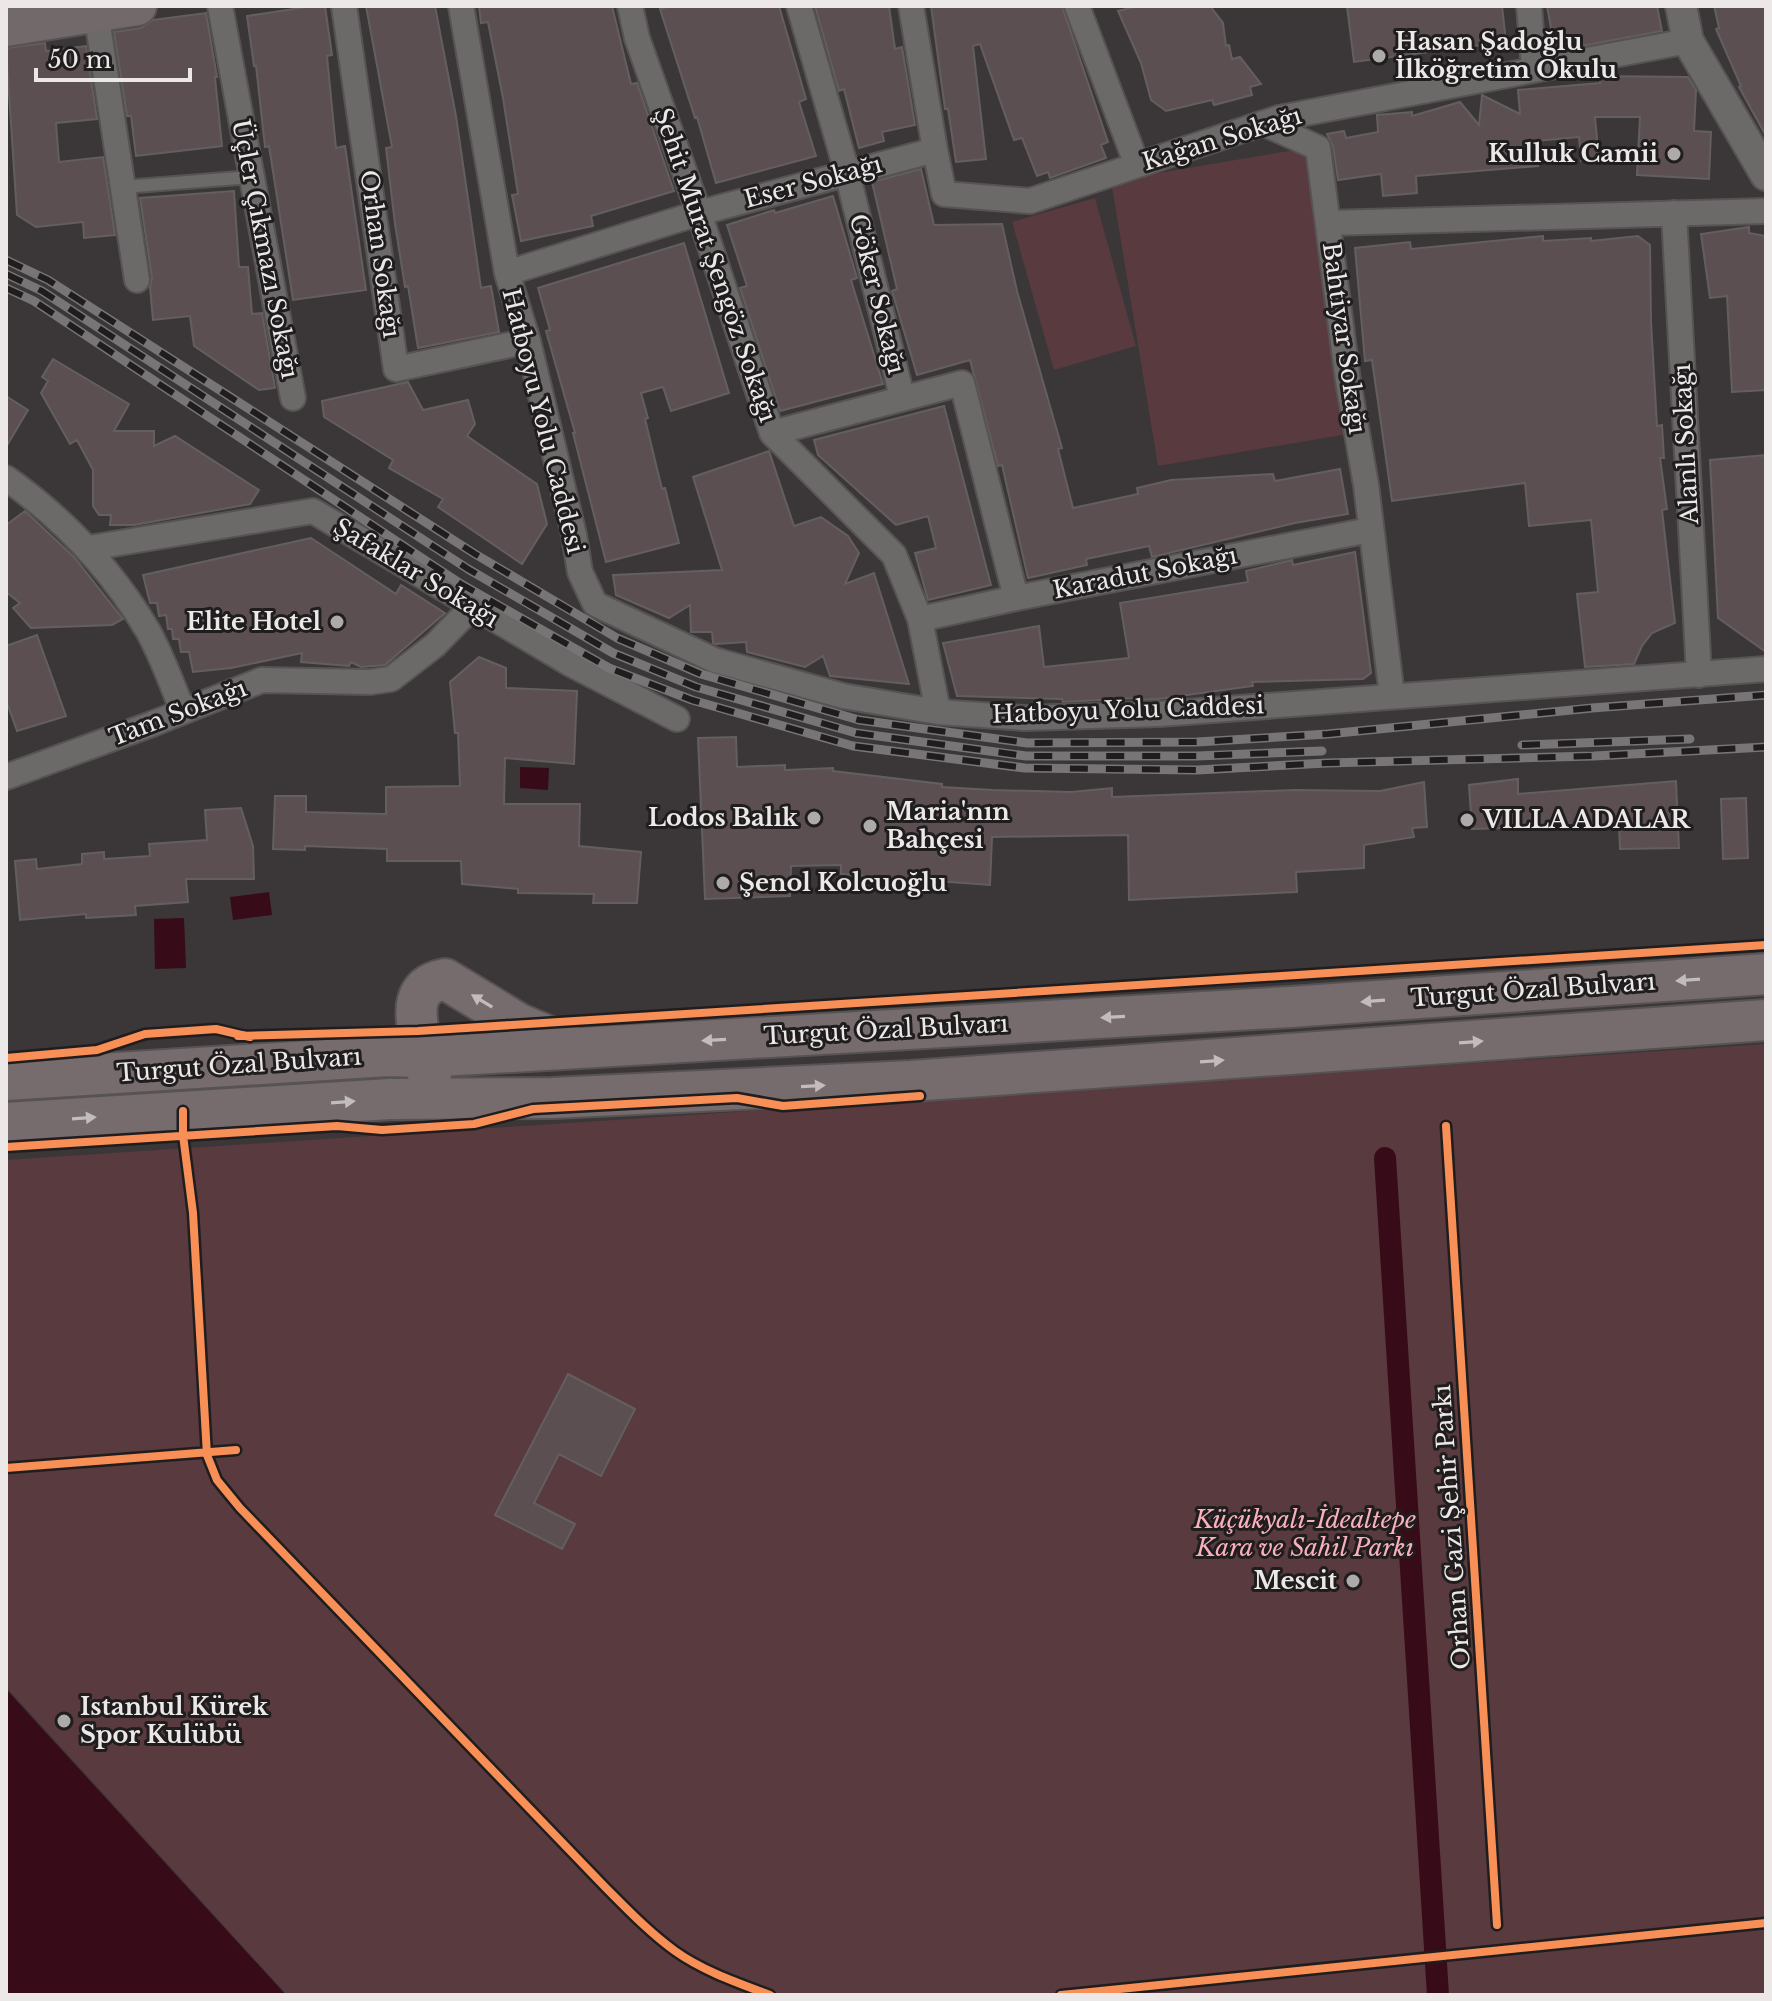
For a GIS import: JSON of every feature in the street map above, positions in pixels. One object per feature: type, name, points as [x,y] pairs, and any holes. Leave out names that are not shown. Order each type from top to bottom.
[{"type":"highway","name":"Turgut Özal Bulvarı","points":[[6,1080],[1290,1007],[1766,974]]},
{"type":"highway","points":[[455,1099],[436,1087],[423,1057],[416,1005],[420,994],[431,982],[445,979],[519,1024],[576,1048]]},
{"type":"highway","name":"Turgut Özal Bulvarı","points":[[6,1123],[390,1099],[568,1098],[937,1080],[1766,1020]]},
{"type":"main road","points":[[6,7],[13,6]]},
{"type":"main road","points":[[6,27],[137,6]]},
{"type":"street","name":"Üçler Çıkmazı Sokağı","points":[[220,6],[293,398]]},
{"type":"street","name":"Orhan Sokağı","points":[[344,6],[396,369],[528,341]]},
{"type":"street","name":"Hatboyu Yolu Caddesi","points":[[461,6],[507,273],[528,341],[580,572],[595,604],[714,660],[843,696],[938,712],[1024,718],[1159,714],[1766,669]]},
{"type":"street","name":"Şehit Murat Şengöz Sokağı","points":[[630,6],[637,38],[772,433],[894,555],[920,619],[938,712]]},
{"type":"street","name":"Göker Sokağı","points":[[799,6],[847,172],[902,397]]},
{"type":"street","points":[[911,6],[935,150]]},
{"type":"street","points":[[1077,6],[1137,165]]},
{"type":"street","points":[[1529,6],[1534,69]]},
{"type":"street","points":[[1681,6],[1688,41],[1766,175]]},
{"type":"street","points":[[96,12],[137,280]]},
{"type":"street","name":"Kağan Sokağı","points":[[935,150],[944,194],[1030,201],[1263,123],[1688,41]]},
{"type":"street","points":[[1263,123],[1318,148],[1329,223]]},
{"type":"street","name":"Eser Sokağı","points":[[507,273],[699,213],[935,150]]},
{"type":"street","name":"Bahtiyar Sokağı","points":[[1392,696],[1329,223],[1766,211]]},
{"type":"street","name":"Alanlı Sokağı","points":[[1674,213],[1699,675]]},
{"type":"street","name":"Göker Sokağı","points":[[772,433],[962,383],[1016,598]]},
{"type":"street","points":[[6,478],[35,499],[89,548],[149,632],[183,711]]},
{"type":"street","name":"Şafaklar Sokağı","points":[[89,548],[313,511],[569,663],[677,719]]},
{"type":"street","name":"Karadut Sokağı","points":[[920,619],[1370,530]]},
{"type":"street","name":"Tam Sokağı","points":[[6,777],[262,680],[370,682],[391,679],[435,645],[472,607]]},
{"type":"lane","points":[[123,187],[251,177]]},
{"type":"green space","points":[[1306,148],[1354,433],[1158,466],[1111,181]]},
{"type":"green space","points":[[1095,198],[1136,346],[1054,370],[1012,222]]},
{"type":"green space","name":"Küçükyalı-İdealtepe Kara ve Sahil Parkı","points":[[1766,1044],[1766,1995],[287,1995],[6,1687],[6,1160]]},
{"type":"shaded area","points":[[520,767],[549,768],[548,790],[520,788]]},
{"type":"shaded area","points":[[269,892],[272,915],[233,920],[230,897]]},
{"type":"shaded area","points":[[184,918],[186,968],[155,969],[154,919]]},
{"type":"shaded area","points":[[6,1689],[286,1995],[6,1995]]},
{"type":"building","points":[[325,6],[332,55],[327,56],[336,148],[345,146],[366,290],[293,300],[269,146],[265,147],[247,16]]},
{"type":"building","points":[[366,6],[435,6],[456,116],[481,288],[491,286],[499,332],[418,348],[395,224],[386,148],[392,147]]},
{"type":"building","points":[[479,6],[612,6],[631,84],[637,83],[674,191],[591,216],[593,226],[521,241],[512,195],[518,194],[503,98],[488,22],[481,23]]},
{"type":"building","points":[[671,6],[779,6],[806,99],[799,102],[816,156],[716,183],[660,9]]},
{"type":"building","points":[[815,6],[889,6],[895,49],[902,47],[915,125],[882,132],[884,141],[859,148],[844,89],[839,91]]},
{"type":"building","points":[[931,6],[1062,6],[1108,142],[1101,145],[1106,158],[1050,178],[1048,172],[1037,176],[1022,138],[1014,140],[980,44],[973,46],[986,159],[956,162],[948,109],[945,109]]},
{"type":"building","points":[[1138,6],[1210,6],[1223,23],[1226,46],[1229,45],[1232,59],[1240,57],[1261,84],[1250,87],[1252,95],[1214,105],[1212,100],[1166,111],[1151,100],[1141,63],[1118,11]]},
{"type":"building","points":[[1347,6],[1502,6],[1506,42],[1354,62]]},
{"type":"building","points":[[1547,6],[1657,6],[1662,31],[1555,51]]},
{"type":"building","points":[[1714,6],[1766,6],[1766,136],[1739,87],[1716,29],[1719,28]]},
{"type":"building","points":[[206,13],[217,77],[222,146],[136,156],[114,32],[141,28],[153,20]]},
{"type":"building","points":[[45,43],[46,51],[86,46],[97,119],[56,123],[59,162],[103,157],[115,235],[84,238],[83,222],[36,227],[17,215],[6,48]]},
{"type":"building","points":[[1600,76],[1688,77],[1696,90],[1694,131],[1711,132],[1709,179],[1637,175],[1640,117],[1595,117],[1599,159],[1581,161],[1579,137],[1536,141],[1538,166],[1416,176],[1417,193],[1383,196],[1381,174],[1338,180],[1333,146],[1327,134],[1344,131],[1346,138],[1378,132],[1377,115],[1412,112],[1412,116],[1460,102],[1479,125],[1482,95],[1520,114],[1518,90],[1600,83]]},
{"type":"building","points":[[921,169],[934,225],[1002,224],[1017,291],[1062,448],[1058,449],[1073,508],[1138,494],[1137,488],[1171,480],[1273,474],[1275,481],[1340,469],[1348,514],[1295,523],[1152,557],[1149,546],[1086,559],[1087,565],[1028,578],[1002,465],[998,466],[970,360],[917,375],[892,291],[897,289],[872,182]]},
{"type":"building","points":[[234,191],[239,267],[248,267],[252,314],[262,313],[275,388],[259,390],[194,346],[190,316],[153,320],[152,278],[140,198]]},
{"type":"building","points":[[833,196],[857,278],[851,280],[883,384],[780,411],[740,288],[747,286],[727,225]]},
{"type":"building","points":[[1749,227],[1749,233],[1766,236],[1766,390],[1732,392],[1727,296],[1710,298],[1701,234]]},
{"type":"building","points":[[1543,236],[1543,241],[1591,238],[1591,241],[1638,236],[1650,245],[1657,426],[1662,425],[1664,458],[1660,458],[1667,509],[1662,510],[1675,623],[1652,633],[1634,664],[1585,667],[1577,594],[1598,592],[1591,520],[1529,526],[1525,483],[1392,501],[1372,360],[1365,361],[1355,248],[1410,242],[1411,249]]},
{"type":"building","points":[[684,243],[729,393],[671,411],[663,387],[641,393],[662,489],[665,488],[679,543],[606,562],[575,433],[546,331],[550,330],[538,288]]},
{"type":"building","points":[[53,359],[129,404],[114,431],[154,431],[154,446],[175,436],[259,490],[250,504],[134,525],[110,525],[111,515],[99,515],[93,506],[93,470],[77,440],[70,444],[41,393],[48,381],[42,377]]},
{"type":"building","points":[[408,382],[423,410],[468,400],[475,424],[467,436],[537,484],[547,524],[522,564],[438,507],[443,499],[389,468],[393,460],[324,417],[322,401]]},
{"type":"building","points":[[6,396],[28,410],[6,447]]},
{"type":"building","points":[[944,406],[991,585],[928,600],[915,553],[936,548],[928,516],[896,525],[818,455],[814,440]]},
{"type":"building","points":[[769,451],[794,526],[821,517],[848,536],[859,553],[845,584],[874,573],[909,684],[830,676],[823,656],[805,667],[747,652],[746,642],[716,644],[713,643],[712,632],[691,632],[690,605],[669,618],[616,595],[613,575],[722,570],[693,477]]},
{"type":"building","points":[[1766,455],[1766,652],[1718,618],[1710,460]]},
{"type":"building","points":[[25,511],[74,557],[123,619],[112,625],[31,628],[13,608],[20,603],[6,592],[6,525]]},
{"type":"building","points":[[311,538],[396,594],[401,585],[445,613],[385,665],[361,667],[351,662],[349,666],[301,662],[302,653],[231,668],[193,672],[189,652],[181,652],[179,639],[173,639],[172,629],[168,629],[166,615],[159,616],[157,603],[150,603],[143,575]]},
{"type":"building","points":[[1355,552],[1371,673],[1363,679],[1252,682],[1253,686],[1135,700],[1063,702],[1062,699],[957,696],[943,643],[1039,626],[1044,667],[1129,658],[1120,603],[1248,582],[1246,571],[1292,560],[1293,565]]},
{"type":"building","points":[[37,635],[66,716],[17,731],[6,700],[6,646]]},
{"type":"building","points":[[479,657],[506,668],[506,688],[577,691],[574,764],[505,758],[504,804],[580,804],[579,846],[641,852],[637,903],[593,903],[594,894],[518,893],[518,889],[462,884],[461,861],[387,861],[387,849],[305,846],[305,850],[273,849],[275,796],[306,796],[306,812],[386,814],[386,787],[460,786],[458,733],[455,733],[450,682]]},
{"type":"building","points":[[736,737],[737,767],[785,765],[785,770],[833,768],[833,771],[942,784],[942,787],[1071,792],[1112,788],[1112,797],[1294,790],[1380,791],[1424,782],[1427,827],[1412,828],[1414,837],[1364,845],[1364,868],[1296,872],[1297,892],[1129,900],[1128,835],[992,837],[990,885],[841,874],[841,865],[791,866],[790,896],[705,899],[698,738]]},
{"type":"building","points":[[1518,779],[1518,794],[1676,781],[1679,848],[1620,849],[1619,825],[1472,829],[1469,785]]},
{"type":"building","points":[[1746,798],[1748,858],[1723,859],[1721,799]]},
{"type":"building","points":[[241,808],[253,846],[254,879],[186,879],[188,902],[135,906],[136,915],[86,918],[86,914],[20,920],[15,861],[36,859],[37,869],[82,864],[82,854],[104,852],[104,859],[150,856],[149,844],[207,840],[205,810]]},
{"type":"building","points":[[568,1374],[635,1409],[601,1476],[559,1454],[534,1503],[575,1524],[562,1549],[495,1515]]},
{"type":"waterway","points":[[1385,1158],[1438,1995]]},
{"type":"railway","points":[[6,260],[48,280],[475,554],[617,638],[701,674],[859,720],[1027,743],[1197,742],[1328,734],[1592,708],[1766,695]]},
{"type":"railway","points":[[6,274],[42,291],[468,569],[613,653],[696,687],[856,733],[1026,756],[1197,756],[1322,751]]},
{"type":"railway","points":[[6,288],[34,301],[461,584],[609,668],[692,700],[853,746],[1025,768],[1197,770],[1766,747]]},
{"type":"railway","points":[[1522,745],[1690,739]]},
{"type":"cycle path","points":[[238,1036],[418,1031],[1766,945]]},
{"type":"cycle path","points":[[6,1058],[97,1050],[145,1034],[216,1029],[250,1037]]},
{"type":"cycle path","points":[[6,1147],[337,1126],[382,1130],[474,1124],[533,1109],[737,1098],[783,1106],[920,1096]]},
{"type":"cycle path","points":[[183,1111],[193,1213],[207,1455],[217,1480],[240,1508],[639,1921],[697,1965],[770,1995]]},
{"type":"cycle path","name":"Orhan Gazi Şehir Parkı","points":[[1446,1126],[1497,1925]]},
{"type":"cycle path","points":[[6,1468],[236,1450]]},
{"type":"cycle path","points":[[1061,1995],[1766,1923]]},
{"type":"place","name":"Hasan Şadoğlu İlköğretim Okulu","points":[[1379,56]]},
{"type":"place","name":"Kulluk Camii","points":[[1674,154]]},
{"type":"place","name":"Elite Hotel","points":[[337,622]]},
{"type":"place","name":"Lodos Balık","points":[[814,818]]},
{"type":"place","name":"VILLA ADALAR","points":[[1467,820]]},
{"type":"place","name":"Maria'nın Bahçesi","points":[[870,826]]},
{"type":"place","name":"Şenol Kolcuoğlu","points":[[723,883]]},
{"type":"place","name":"Mescit","points":[[1353,1581]]},
{"type":"place","name":"Istanbul Kürek Spor Kulübü","points":[[64,1721]]}]
